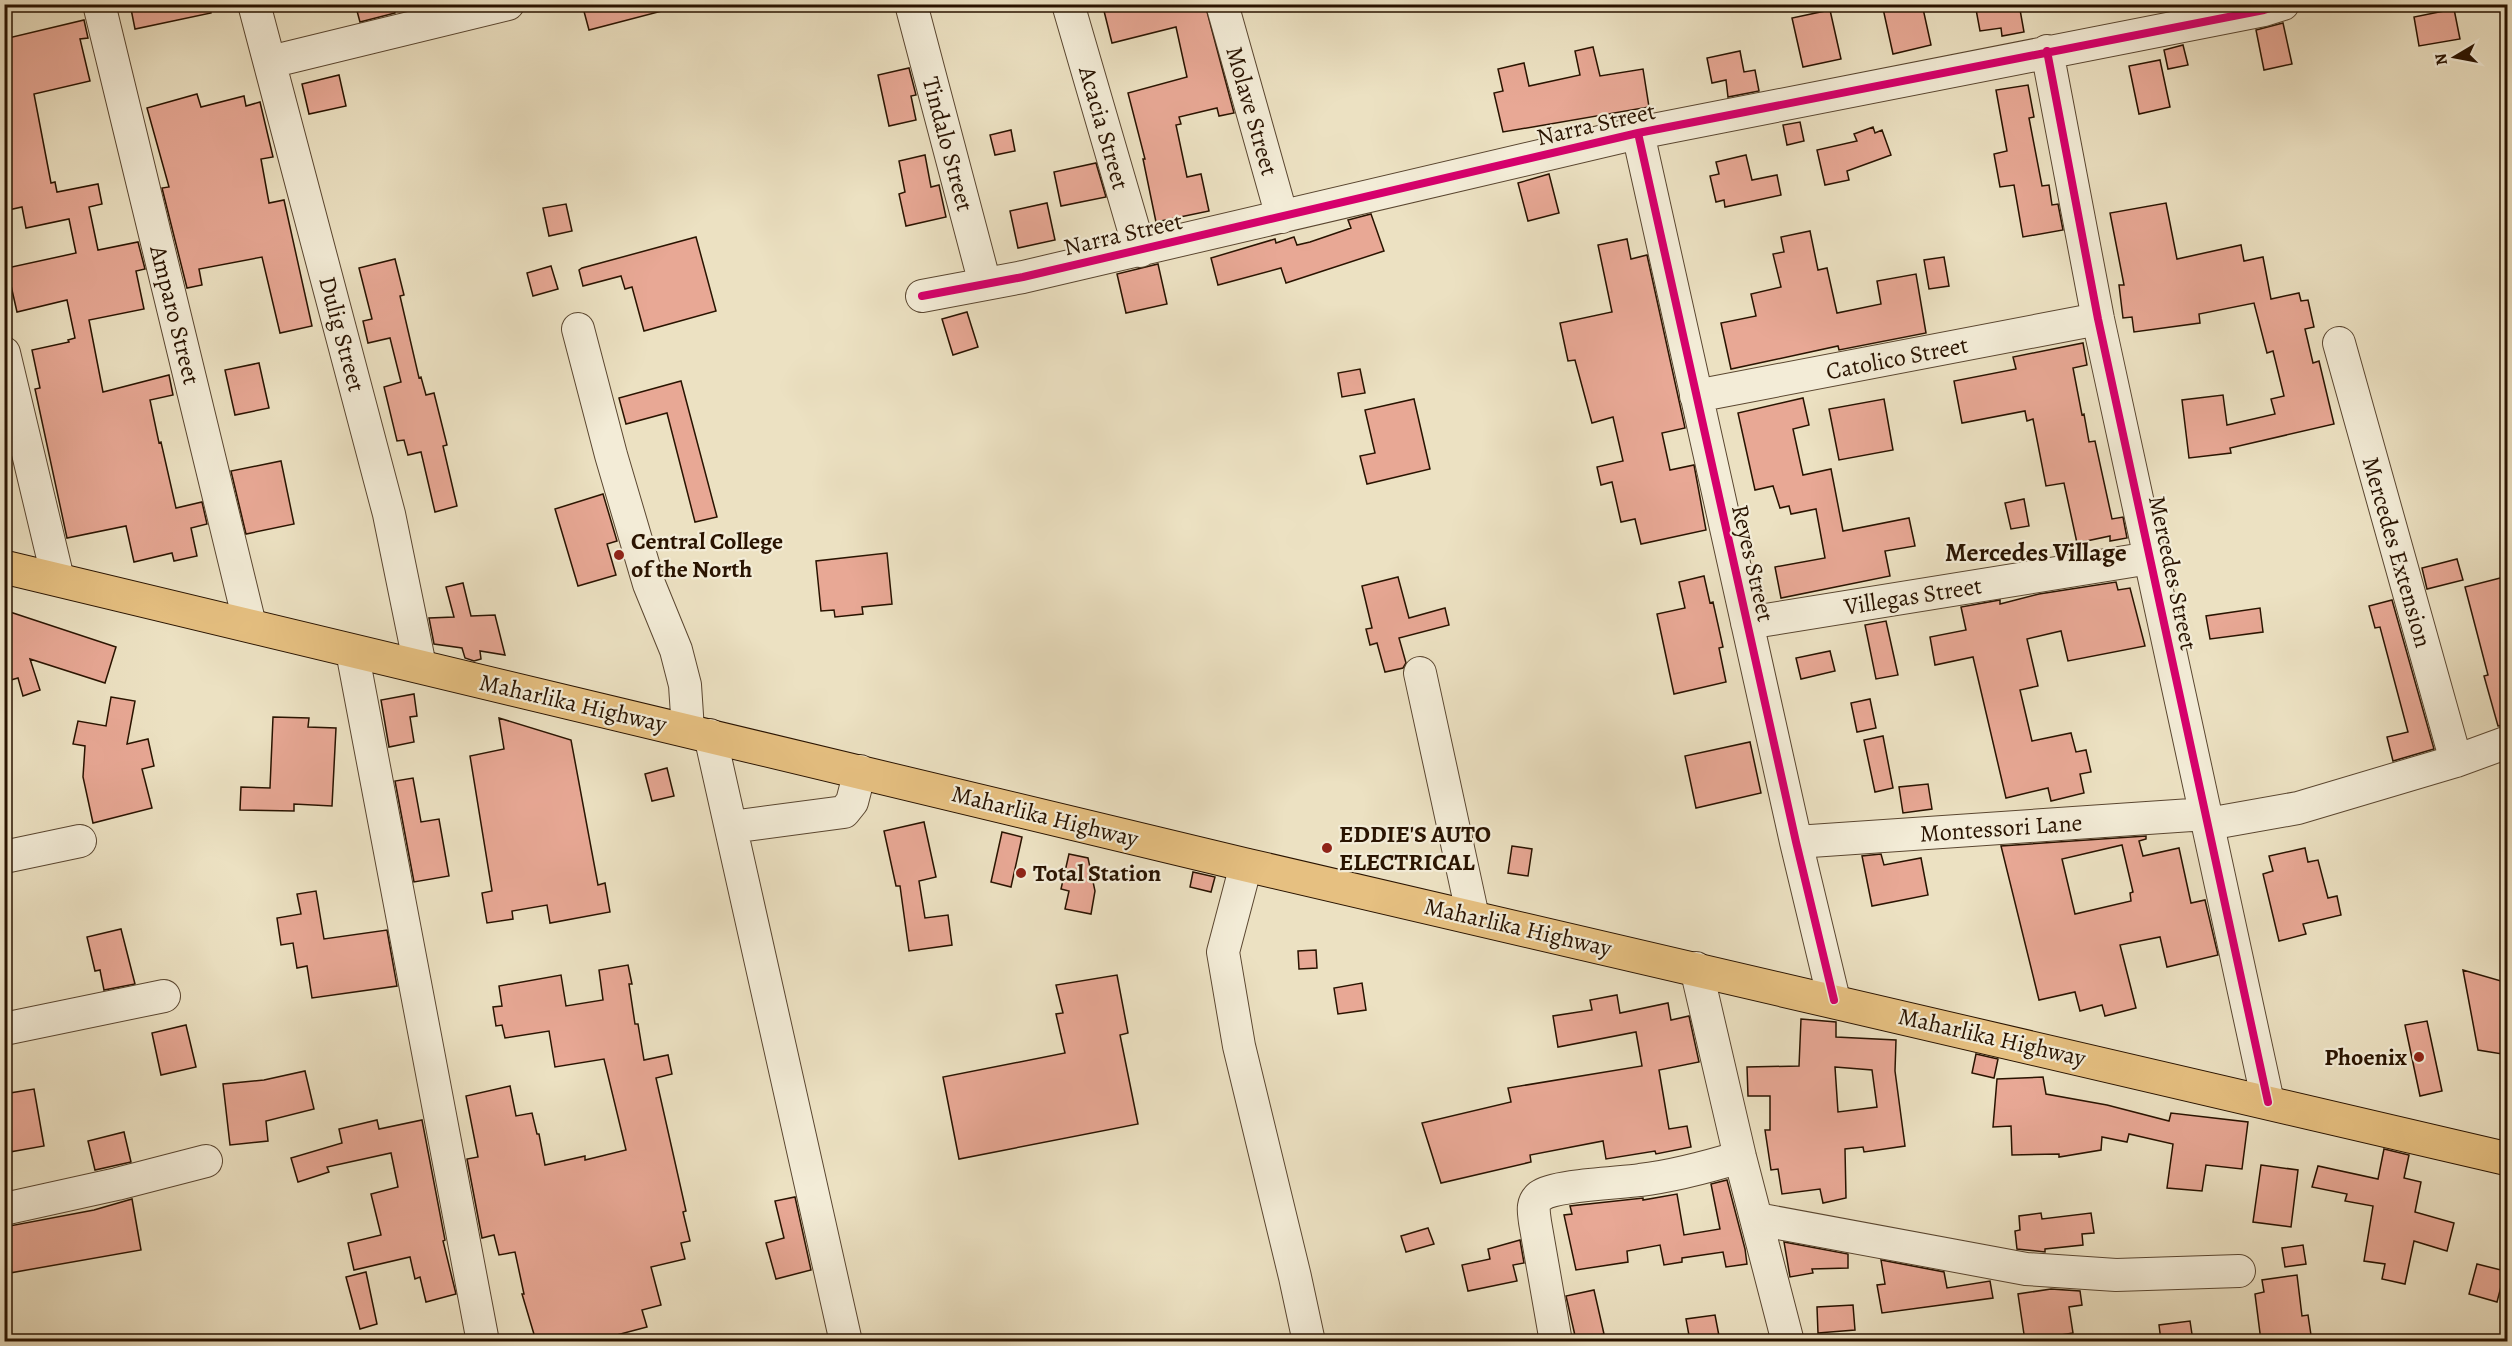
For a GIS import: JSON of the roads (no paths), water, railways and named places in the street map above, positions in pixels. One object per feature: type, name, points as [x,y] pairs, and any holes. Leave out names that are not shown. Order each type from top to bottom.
[{"type":"highway","name":"Maharlika Highway","points":[[4,567],[1246,865],[1834,1000],[2508,1159]]},
{"type":"street","name":"Amparo Street","points":[[99,4],[250,625]]},
{"type":"street","name":"Dulig Street","points":[[254,4],[388,514],[420,666]]},
{"type":"street","points":[[270,62],[508,4]]},
{"type":"street","name":"Tindalo Street","points":[[911,4],[985,284]]},
{"type":"street","name":"Acacia Street","points":[[1068,4],[1140,250]]},
{"type":"street","name":"Molave Street","points":[[1222,4],[1282,217]]},
{"type":"street","name":"Narra Street","points":[[922,296],[1140,250],[1638,133],[2264,10],[2283,4]]},
{"type":"street","name":"Mercedes Street","points":[[2047,51],[2098,319],[2268,1102]]},
{"type":"street","name":"Reyes Street","points":[[1638,133],[1796,842],[1834,1000]]},
{"type":"street","name":"Catolico Street","points":[[1696,396],[2098,319]]},
{"type":"street","points":[[578,329],[611,455],[649,584],[676,650],[699,733],[731,827],[846,1341]]},
{"type":"street","name":"Mercedes Extension","points":[[2339,343],[2456,761]]},
{"type":"street","points":[[4,353],[58,579]]},
{"type":"street","name":"Villegas Street","points":[[1747,623],[2150,558]]},
{"type":"street","points":[[352,651],[483,1341]]},
{"type":"street","points":[[1420,673],[1473,917]]},
{"type":"street","points":[[2207,819],[2298,808],[2456,761],[2508,742]]},
{"type":"street","points":[[731,827],[844,812],[852,802],[860,771]]},
{"type":"street","name":"Montessori Lane","points":[[1796,842],[2207,819]]},
{"type":"street","points":[[4,857],[80,841]]},
{"type":"street","points":[[1246,865],[1223,952],[1239,1046],[1309,1341]]},
{"type":"street","points":[[1696,968],[1740,1157],[1788,1341]]},
{"type":"street","points":[[4,1029],[164,996]]},
{"type":"street","points":[[1556,1341],[1533,1204],[1541,1195],[1565,1189],[1682,1173],[1740,1157]]},
{"type":"street","points":[[4,1209],[117,1184],[206,1161]]},
{"type":"street","points":[[1756,1219],[2026,1269],[2116,1275],[2239,1271]]},
{"type":"place","name":"Central College of the North","points":[[619,555]]},
{"type":"place","name":"EDDIE'S AUTO ELECTRICAL","points":[[1327,848]]},
{"type":"place","name":"Total Station","points":[[1021,873]]},
{"type":"place","name":"Phoenix","points":[[2419,1057]]},
{"type":"district","name":"Mercedes Village","points":[[2036,552]]}]
